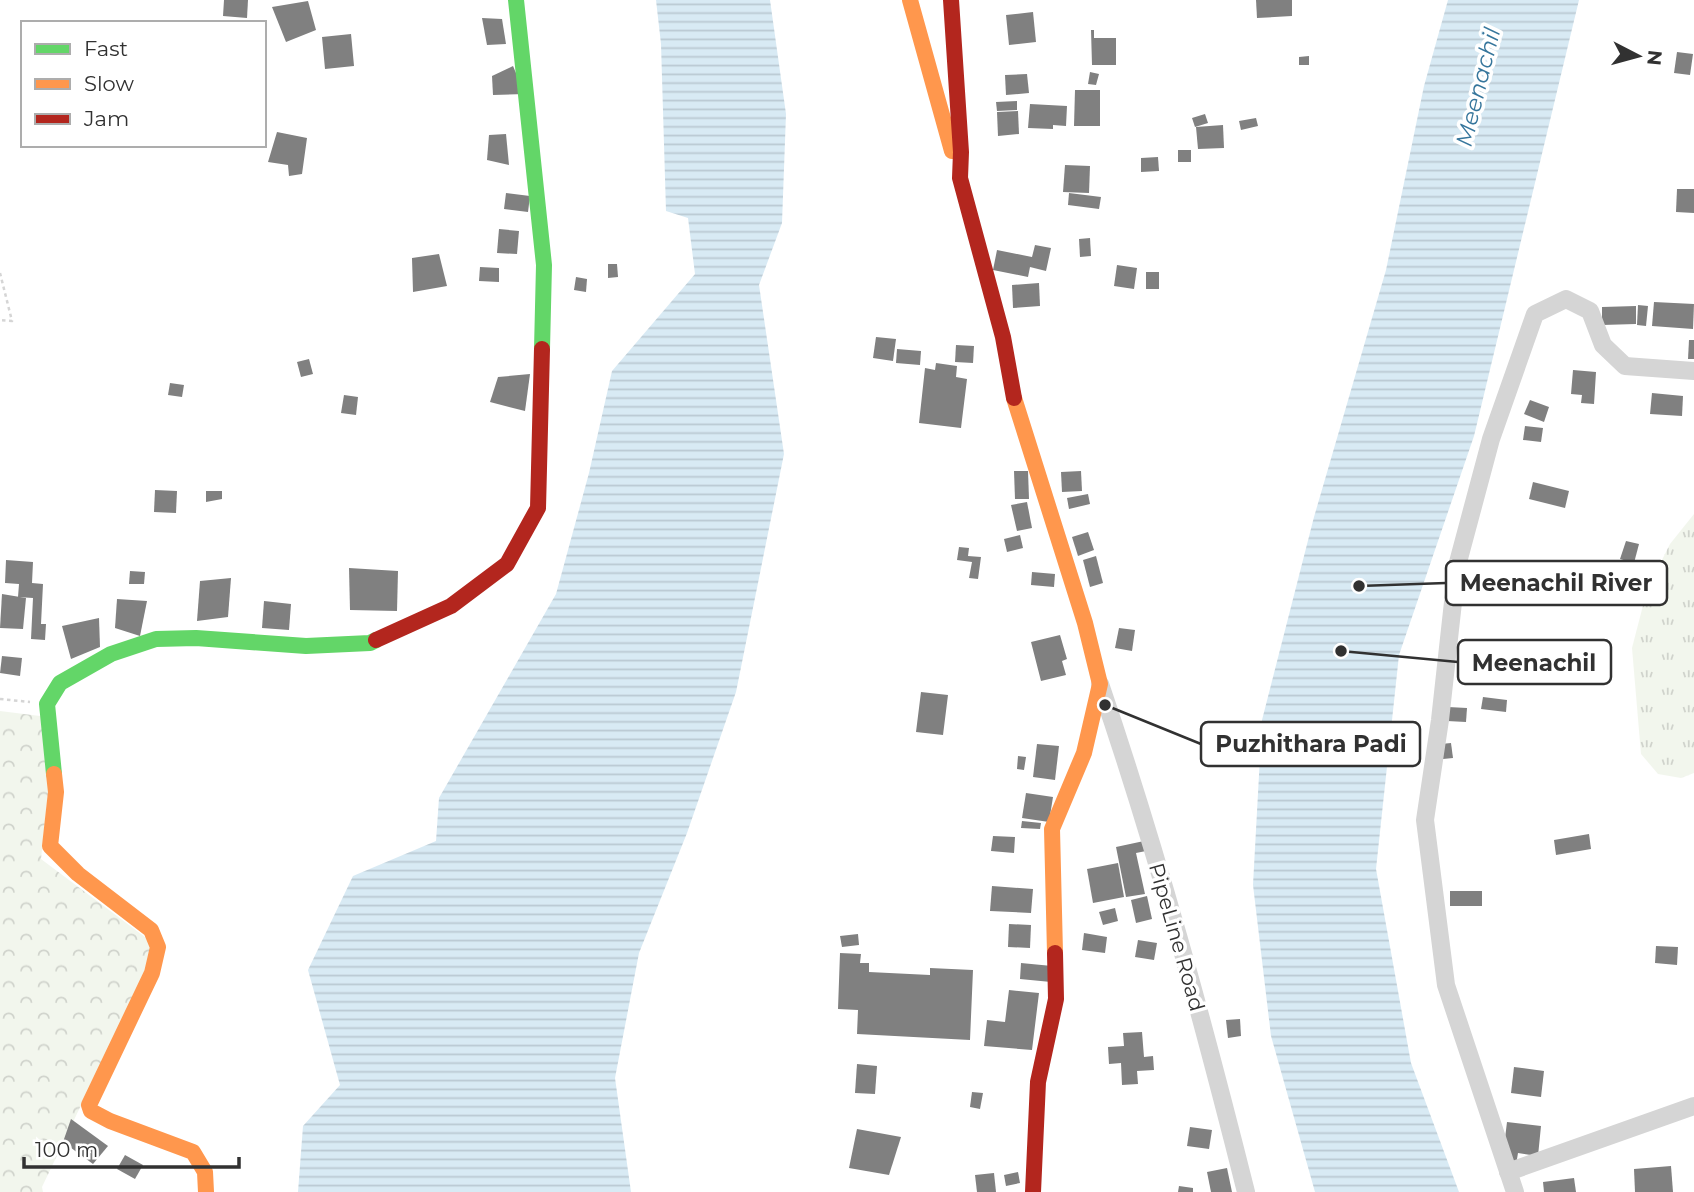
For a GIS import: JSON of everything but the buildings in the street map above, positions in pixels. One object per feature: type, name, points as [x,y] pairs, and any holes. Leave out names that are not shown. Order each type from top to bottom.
[{"type":"street","points":[[206,1192],[205,1172],[193,1152],[90,1111],[89,1105],[152,973],[159,943],[151,930],[78,874],[50,846],[57,792],[47,704],[60,683],[111,654],[156,639],[196,638],[306,646],[370,643],[451,606],[507,564],[538,508],[544,265],[516,0]]},
{"type":"street","points":[[910,0],[1003,337],[1014,397],[1081,611],[1100,684],[1084,753],[1052,830],[1056,999],[1038,1082],[1033,1192]]},
{"type":"street","points":[[951,0],[961,152],[960,178]]},
{"type":"street","points":[[1515,1192],[1447,985],[1425,820],[1440,720],[1457,566],[1491,439],[1535,314],[1566,299],[1591,311],[1603,345],[1625,366],[1694,371]]},
{"type":"street","name":"PipeLine Road","points":[[1100,684],[1131,775],[1179,942],[1246,1192]]},
{"type":"street","points":[[1508,1172],[1694,1106]]},
{"type":"path","points":[[0,273],[12,321],[0,320]]},
{"type":"path","points":[[0,699],[47,704]]},
{"type":"green space","points":[[1694,514],[1694,773],[1681,778],[1658,774],[1641,754],[1632,648],[1647,590],[1670,544]]},
{"type":"green space","points":[[0,711],[56,718],[41,859],[157,946],[42,1187],[43,1192],[0,1192]]},
{"type":"water","points":[[656,0],[770,0],[786,114],[782,223],[759,285],[784,454],[736,692],[687,833],[639,953],[615,1078],[631,1192],[298,1192],[303,1126],[340,1085],[308,970],[353,876],[436,841],[439,798],[556,594],[589,473],[612,371],[695,274],[688,218],[666,211],[661,44]]},
{"type":"water","points":[[1448,0],[1579,0],[1474,436],[1399,655],[1376,869],[1411,1063],[1459,1192],[1315,1192],[1271,1036],[1253,885],[1262,720],[1314,517],[1386,270],[1424,86]]},
{"type":"traffic: fast","points":[[516,0],[544,265],[542,349]]},
{"type":"traffic: fast","points":[[54,774],[47,704],[60,683],[111,654],[156,639],[196,638],[306,646],[370,643],[376,640]]},
{"type":"traffic: slow","points":[[910,0],[952,151]]},
{"type":"traffic: slow","points":[[1014,398],[1085,623],[1100,684],[1084,753],[1052,829],[1055,953]]},
{"type":"traffic: slow","points":[[54,774],[56,792],[50,846],[78,874],[151,930],[158,947],[152,973],[89,1105],[91,1111],[110,1121],[193,1152],[205,1172],[206,1192]]},
{"type":"traffic: jam","points":[[951,0],[961,152],[960,178],[1003,337],[1014,398]]},
{"type":"traffic: jam","points":[[376,640],[451,606],[507,564],[538,508],[542,349]]},
{"type":"traffic: jam","points":[[1033,1192],[1038,1082],[1056,999],[1055,953]]},
{"type":"place","name":"Meenachil River","points":[[1359,586]]},
{"type":"place","name":"Meenachil","points":[[1341,651]]},
{"type":"place","name":"Puzhithara Padi","points":[[1105,705]]}]
